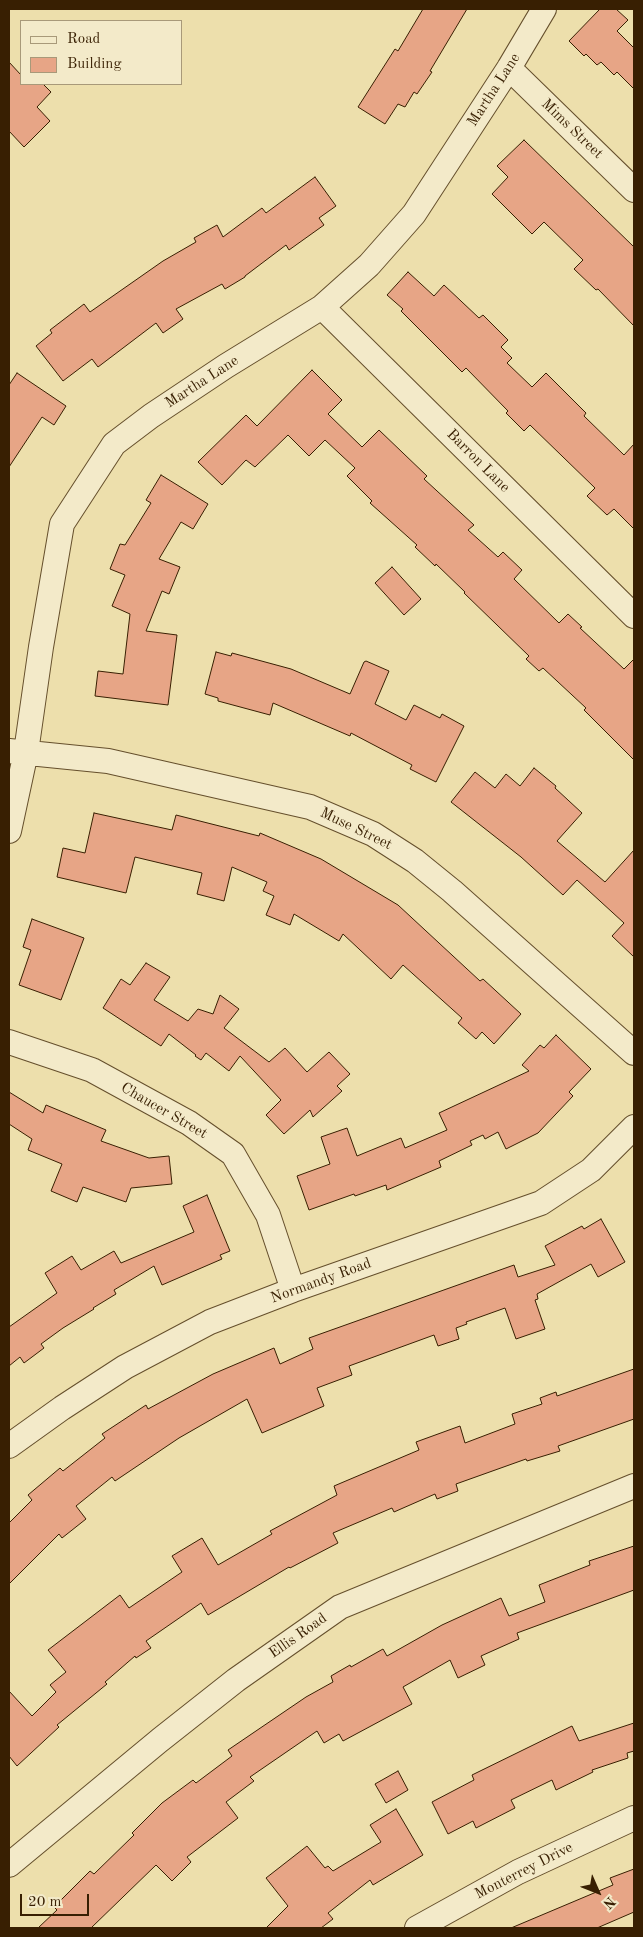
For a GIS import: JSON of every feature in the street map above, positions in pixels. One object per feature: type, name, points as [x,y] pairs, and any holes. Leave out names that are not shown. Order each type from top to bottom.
[{"type":"street","name":"Martha Lane","points":[[9,831],[18,752],[41,647],[62,524],[114,444],[150,416],[322,307],[369,265],[414,214],[509,68],[544,9]]},
{"type":"street","name":"Mims Street","points":[[509,68],[634,190]]},
{"type":"street","name":"Barron Lane","points":[[322,307],[634,616]]},
{"type":"street","name":"Muse Street","points":[[18,752],[108,761],[310,807],[372,834],[415,861],[452,891],[634,1053]]},
{"type":"street","name":"Chaucer Street","points":[[9,1042],[92,1070],[189,1123],[233,1154],[268,1215],[293,1290]]},
{"type":"street","name":"Normandy Road","points":[[9,1446],[62,1408],[125,1367],[210,1322],[293,1290],[541,1203],[591,1170],[634,1127]]},
{"type":"street","name":"Ellis Road","points":[[9,1865],[160,1740],[236,1680],[340,1607],[634,1486]]},
{"type":"street","name":"Monterrey Drive","points":[[417,1928],[518,1872],[634,1818]]},
{"type":"building","points":[[423,9],[467,9],[430,71],[432,72],[417,94],[414,92],[405,107],[398,104],[385,124],[358,107],[395,49],[398,51]]},
{"type":"building","points":[[600,9],[616,9],[628,20],[617,31],[634,48],[634,89],[617,72],[614,75],[601,62],[597,65],[586,54],[584,56],[569,41]]},
{"type":"building","points":[[9,62],[20,74],[20,85],[44,85],[51,92],[37,107],[50,121],[24,147],[9,131]]},
{"type":"building","points":[[524,140],[634,247],[634,326],[598,289],[596,290],[574,269],[583,260],[544,222],[532,234],[492,194],[508,177],[497,166]]},
{"type":"building","points":[[315,177],[336,206],[319,218],[324,225],[289,250],[286,245],[245,277],[225,289],[222,284],[176,309],[183,319],[163,333],[156,323],[98,367],[92,359],[63,381],[36,346],[52,333],[50,330],[84,304],[90,312],[163,261],[196,242],[194,238],[217,225],[223,237],[262,208],[266,213]]},
{"type":"building","points":[[408,272],[434,296],[444,285],[479,318],[483,315],[508,340],[501,347],[512,358],[507,363],[532,387],[546,373],[586,413],[584,416],[624,455],[634,444],[634,529],[614,509],[607,515],[587,496],[595,488],[530,425],[524,431],[506,413],[508,411],[466,368],[462,372],[401,311],[403,309],[387,295]]},
{"type":"building","points":[[312,370],[342,400],[328,414],[362,447],[379,430],[427,476],[424,479],[474,525],[468,530],[498,557],[503,552],[522,570],[514,579],[559,623],[568,614],[582,627],[580,628],[624,669],[634,659],[634,760],[584,710],[586,708],[543,668],[539,671],[526,659],[529,656],[465,592],[436,564],[435,566],[415,547],[417,545],[370,503],[372,501],[347,476],[355,468],[325,440],[309,456],[288,435],[255,467],[246,460],[222,485],[198,462],[246,415],[257,426]]},
{"type":"building","points":[[17,373],[66,406],[54,425],[42,417],[9,467],[9,385]]},
{"type":"building","points":[[161,475],[208,504],[193,529],[181,522],[159,559],[180,567],[169,594],[162,591],[146,631],[177,635],[168,705],[95,696],[98,671],[123,674],[130,614],[112,606],[125,575],[110,569],[120,544],[125,545],[151,503],[146,500]]},
{"type":"building","points":[[392,567],[421,599],[404,615],[375,583]]},
{"type":"building","points":[[216,652],[231,656],[232,653],[291,669],[350,694],[366,661],[389,671],[375,704],[406,720],[414,705],[440,718],[442,714],[464,726],[436,782],[410,769],[412,765],[351,733],[350,736],[273,703],[270,715],[218,701],[218,698],[205,694]]},
{"type":"building","points":[[534,768],[556,786],[555,788],[582,813],[557,841],[605,882],[634,850],[634,957],[612,936],[624,923],[577,880],[563,895],[521,857],[451,802],[475,772],[495,788],[506,774],[520,786]]},
{"type":"building","points":[[94,813],[172,830],[176,815],[259,836],[260,833],[321,859],[398,905],[480,981],[483,979],[521,1014],[494,1044],[482,1032],[476,1039],[458,1023],[462,1018],[403,965],[391,979],[343,934],[339,941],[294,914],[290,925],[266,915],[274,896],[263,891],[267,882],[232,867],[224,901],[197,894],[202,873],[135,857],[126,893],[57,877],[63,848],[85,853]]},
{"type":"building","points":[[32,919],[84,938],[61,1000],[19,985],[31,950],[23,947]]},
{"type":"building","points":[[146,963],[170,977],[154,1000],[188,1021],[198,1009],[213,1014],[220,995],[239,1009],[224,1028],[269,1062],[285,1048],[307,1072],[329,1052],[350,1074],[337,1086],[342,1091],[313,1117],[310,1110],[284,1134],[266,1115],[281,1100],[240,1056],[229,1071],[206,1053],[201,1060],[169,1034],[161,1046],[103,1008],[121,979],[130,985]]},
{"type":"building","points":[[556,1035],[591,1069],[569,1092],[573,1096],[538,1133],[506,1149],[498,1132],[485,1139],[483,1135],[470,1141],[472,1145],[439,1161],[441,1167],[387,1190],[386,1185],[309,1210],[297,1176],[330,1164],[321,1137],[347,1128],[357,1156],[401,1138],[405,1148],[447,1130],[439,1113],[529,1071],[522,1065],[540,1045],[544,1048]]},
{"type":"building","points":[[9,1092],[43,1113],[46,1105],[106,1130],[101,1141],[149,1158],[169,1156],[172,1184],[131,1188],[126,1202],[83,1187],[77,1202],[51,1191],[62,1164],[28,1150],[32,1139],[9,1124]]},
{"type":"building","points":[[207,1195],[230,1251],[220,1255],[222,1259],[162,1285],[154,1266],[114,1290],[116,1294],[41,1344],[44,1348],[24,1363],[20,1357],[9,1366],[9,1327],[57,1293],[45,1273],[72,1256],[81,1270],[114,1251],[121,1263],[194,1232],[183,1206]]},
{"type":"building","points":[[601,1219],[625,1262],[598,1277],[591,1264],[537,1294],[538,1299],[535,1300],[545,1329],[516,1339],[505,1308],[466,1322],[467,1324],[456,1328],[459,1339],[438,1346],[434,1335],[349,1366],[352,1375],[317,1388],[324,1406],[262,1433],[247,1399],[179,1438],[115,1481],[112,1477],[76,1506],[86,1519],[62,1538],[59,1534],[9,1584],[9,1523],[32,1500],[28,1495],[60,1468],[63,1471],[105,1438],[102,1434],[146,1405],[148,1409],[213,1374],[274,1348],[280,1364],[313,1349],[309,1338],[514,1265],[518,1277],[555,1265],[545,1246],[582,1226],[584,1229]]},
{"type":"building","points":[[634,1369],[634,1419],[558,1446],[560,1451],[527,1461],[526,1459],[456,1484],[458,1491],[437,1499],[435,1494],[394,1512],[392,1508],[333,1533],[338,1543],[289,1567],[208,1615],[201,1603],[146,1641],[151,1648],[136,1658],[135,1656],[105,1682],[107,1684],[57,1725],[59,1727],[17,1766],[9,1756],[9,1691],[32,1716],[56,1692],[50,1685],[66,1672],[48,1650],[120,1595],[129,1608],[182,1572],[172,1556],[202,1538],[218,1565],[272,1534],[270,1531],[337,1495],[334,1486],[419,1450],[416,1442],[460,1426],[465,1443],[515,1424],[512,1414],[542,1404],[540,1398],[556,1392],[557,1396]]},
{"type":"building","points":[[634,1546],[634,1590],[517,1633],[519,1639],[481,1656],[485,1665],[458,1678],[450,1660],[403,1687],[412,1704],[343,1741],[339,1734],[324,1743],[317,1731],[250,1777],[254,1781],[226,1802],[238,1818],[187,1857],[191,1862],[172,1881],[156,1865],[91,1928],[38,1928],[57,1910],[54,1907],[90,1871],[94,1874],[134,1835],[132,1833],[162,1803],[193,1780],[196,1783],[232,1756],[228,1750],[306,1697],[333,1682],[331,1676],[383,1649],[387,1656],[442,1625],[501,1598],[509,1616],[545,1602],[539,1585],[590,1565],[589,1561]]},
{"type":"building","points":[[634,1723],[634,1751],[627,1753],[628,1758],[592,1770],[593,1772],[556,1790],[552,1780],[511,1800],[515,1808],[476,1828],[473,1821],[448,1834],[432,1802],[474,1780],[472,1775],[572,1726],[579,1741]]},
{"type":"building","points":[[398,1771],[408,1790],[386,1803],[375,1784]]},
{"type":"building","points":[[396,1809],[423,1855],[373,1885],[370,1880],[328,1913],[333,1919],[321,1928],[266,1928],[288,1906],[266,1878],[307,1846],[325,1868],[328,1866],[333,1871],[381,1842],[370,1825]]},
{"type":"building","points":[[634,1869],[634,1912],[597,1928],[511,1928],[613,1885],[610,1878]]}]
